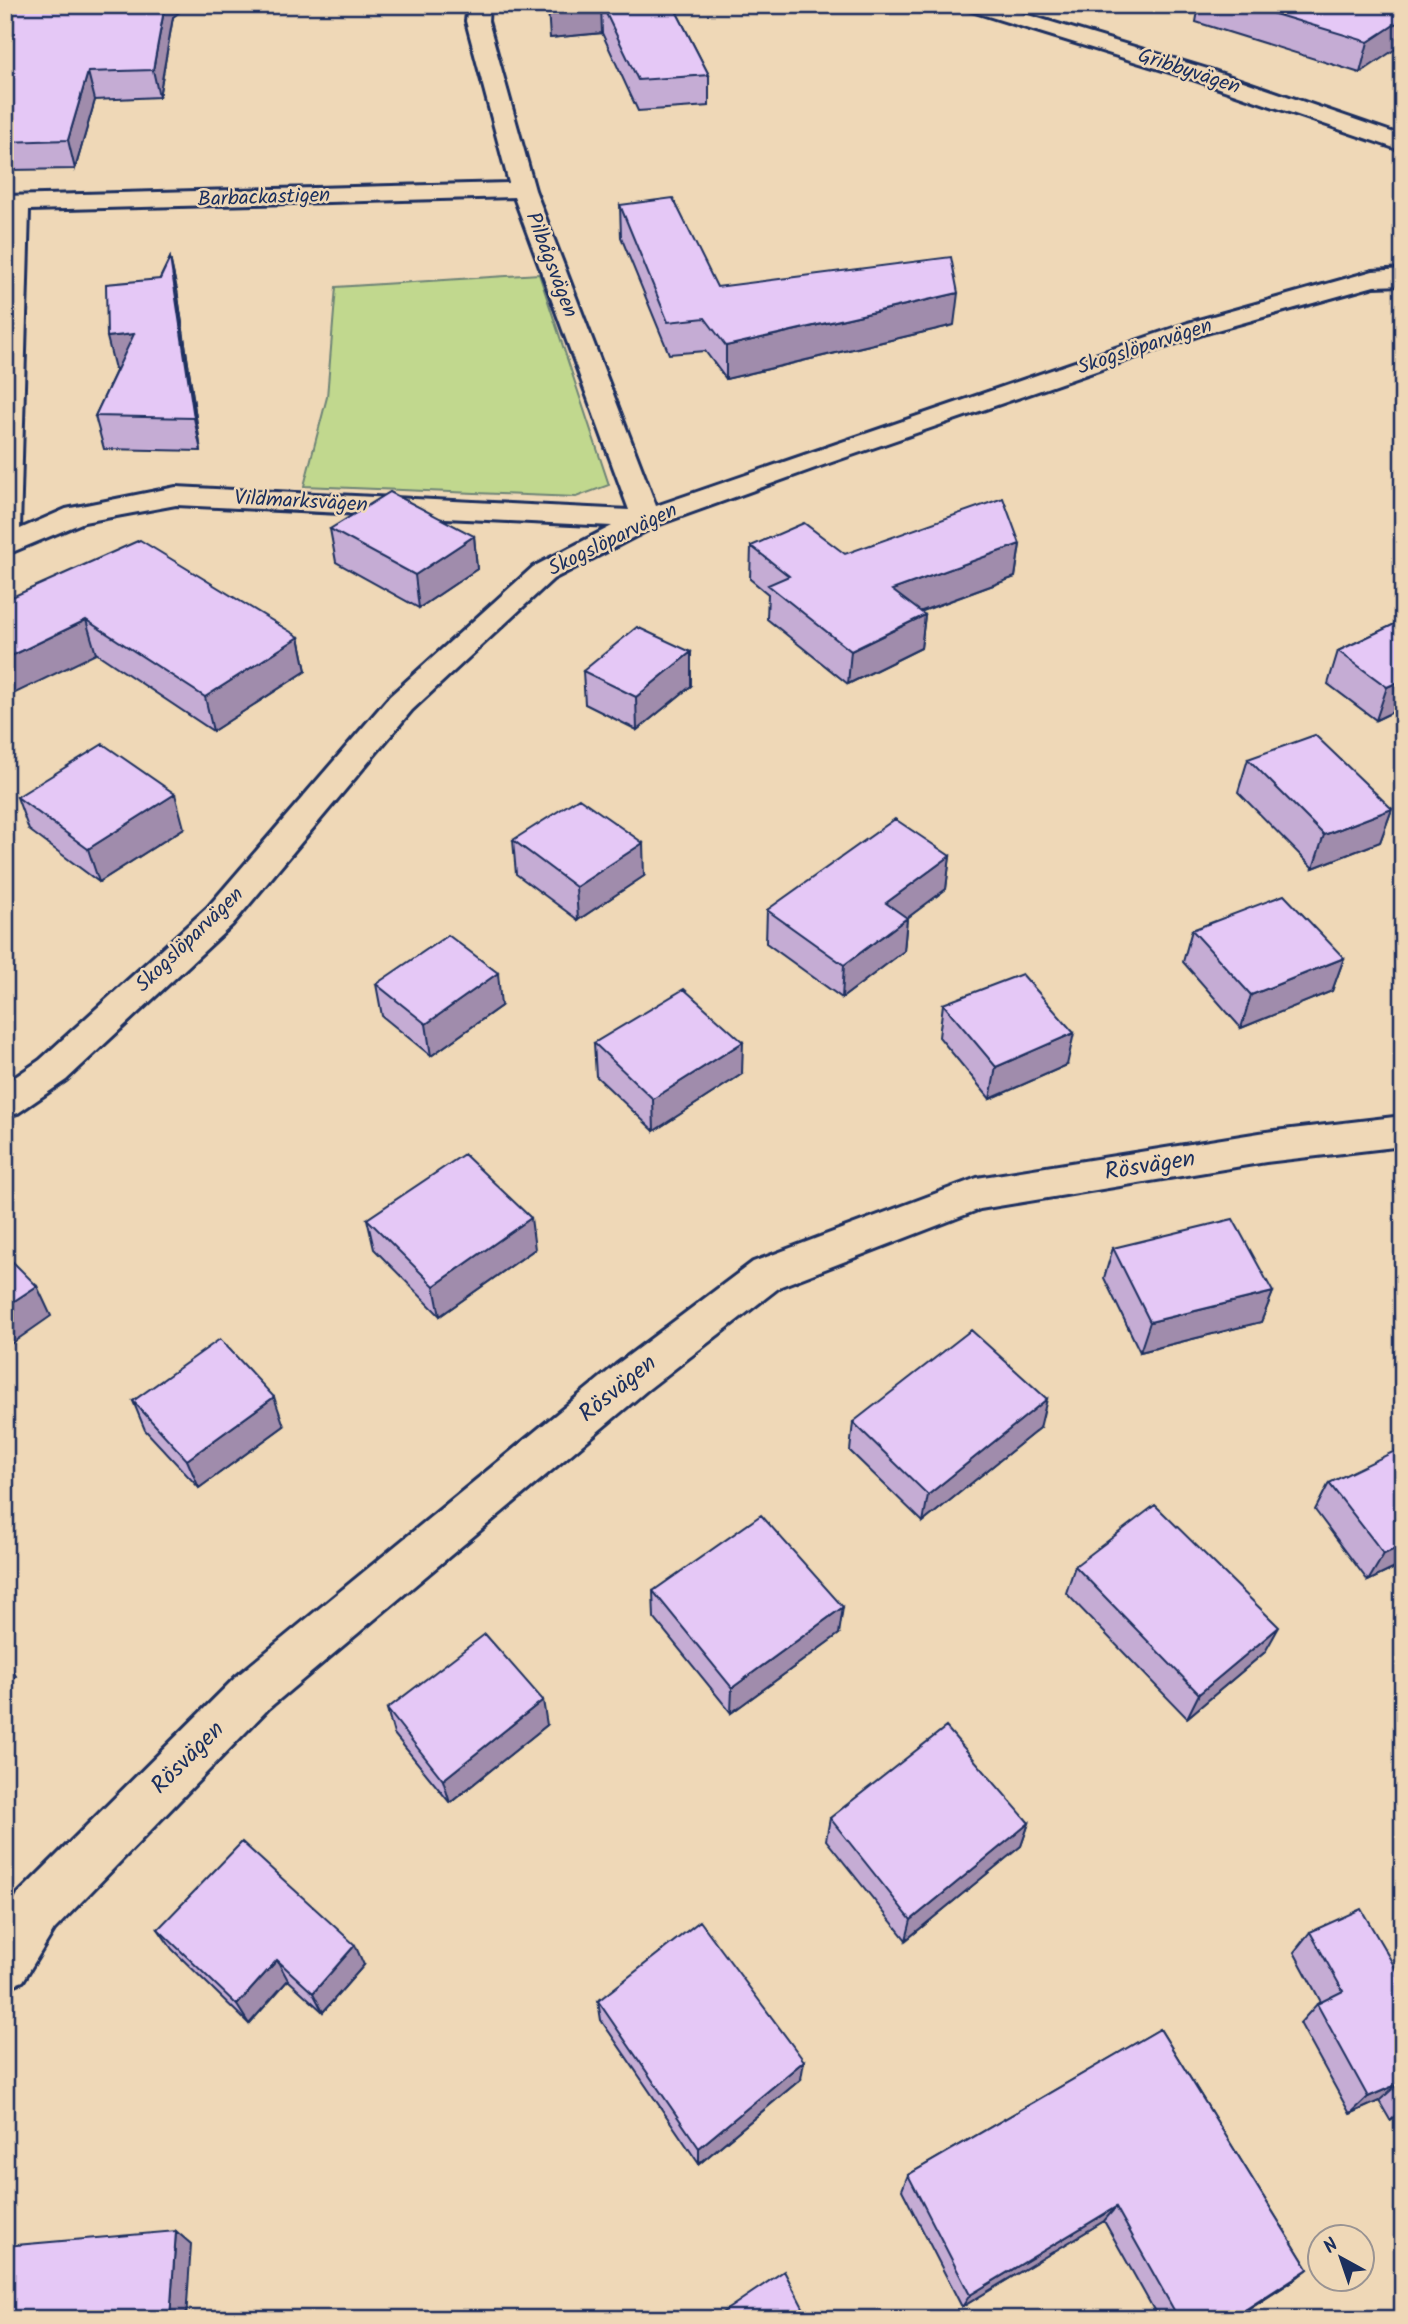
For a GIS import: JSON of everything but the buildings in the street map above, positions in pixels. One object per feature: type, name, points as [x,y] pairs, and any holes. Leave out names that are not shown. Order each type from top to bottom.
[{"type":"street","name":"Pilbågsvägen","points":[[479,5],[477,21],[523,190],[647,519]]},
{"type":"street","name":"Gribbyvägen","points":[[972,5],[1203,75],[1403,144]]},
{"type":"street","name":"Barbackastigen","points":[[11,204],[523,190]]},
{"type":"street","points":[[5,546],[11,204]]},
{"type":"street","name":"Skogslöparvägen","points":[[5,1104],[52,1070],[220,916],[401,703],[543,573],[647,519],[1198,328],[1373,279],[1403,277]]},
{"type":"street","name":"Vildmarksvägen","points":[[5,546],[76,515],[176,496],[647,519]]},
{"type":"street","name":"Rösvägen","points":[[5,1963],[36,1912],[253,1692],[631,1378],[767,1274],[977,1194],[1266,1147],[1403,1132]]},
{"type":"green space","points":[[539,274],[609,485],[576,497],[304,486],[327,397],[336,287]]}]
